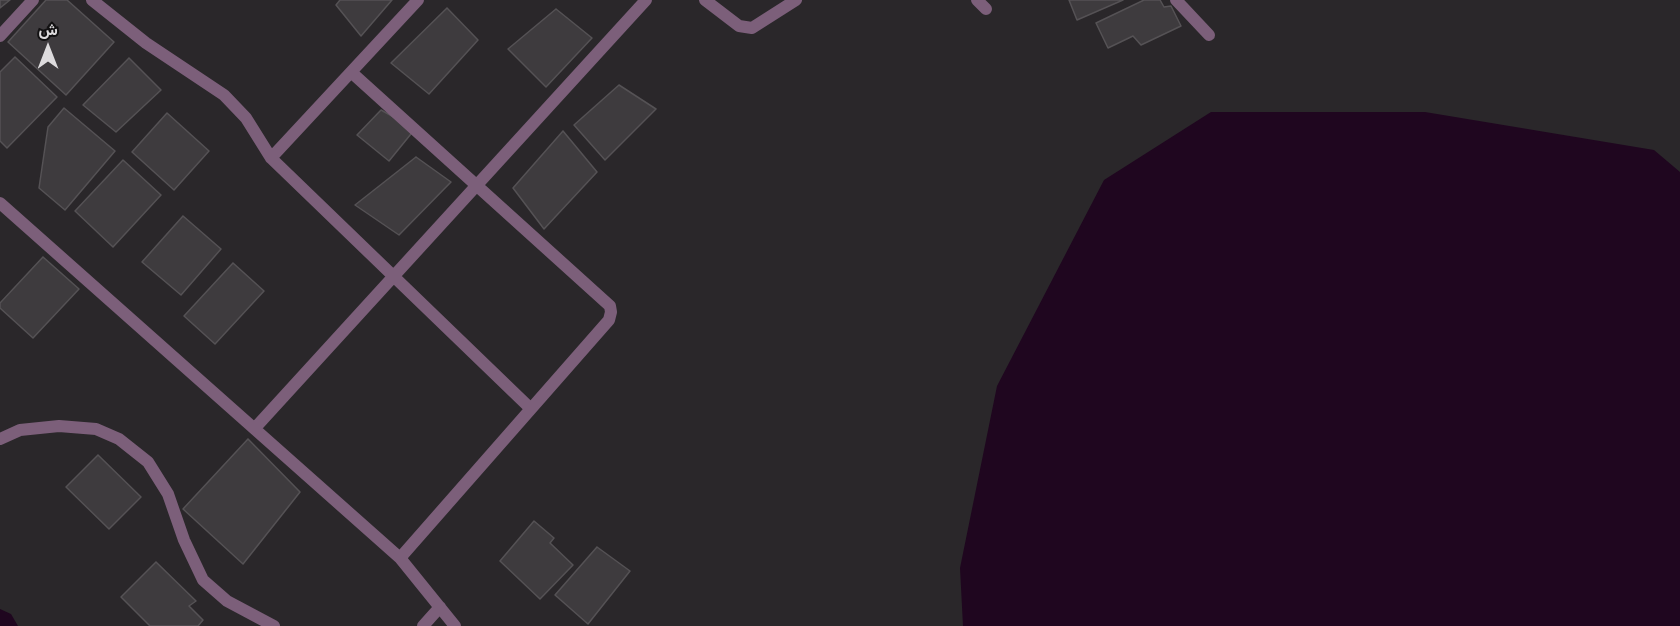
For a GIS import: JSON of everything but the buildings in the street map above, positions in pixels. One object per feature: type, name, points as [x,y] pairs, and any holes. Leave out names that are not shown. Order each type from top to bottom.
[{"type":"street","points":[[0,36],[33,0]]},
{"type":"street","points":[[92,0],[146,43],[224,95],[246,118],[271,158],[530,408]]},
{"type":"street","points":[[271,158],[418,0]]},
{"type":"street","points":[[255,428],[646,0]]},
{"type":"street","points":[[705,0],[739,26],[752,28],[796,0]]},
{"type":"street","points":[[1176,0],[1209,35]]},
{"type":"street","points":[[351,72],[609,306],[611,312],[609,320],[400,558]]},
{"type":"street","points":[[0,202],[400,558],[455,626]]},
{"type":"street","points":[[0,439],[20,430],[59,426],[96,429],[119,439],[148,462],[168,494],[184,540],[203,580],[227,601],[274,626]]},
{"type":"street","points":[[423,626],[440,607]]},
{"type":"shaded area","points":[[1211,112],[1425,112],[1654,150],[1680,172],[1680,626],[963,626],[960,568],[997,386],[1104,180]]},
{"type":"shaded area","points":[[0,609],[11,614],[18,626],[0,626]]}]
